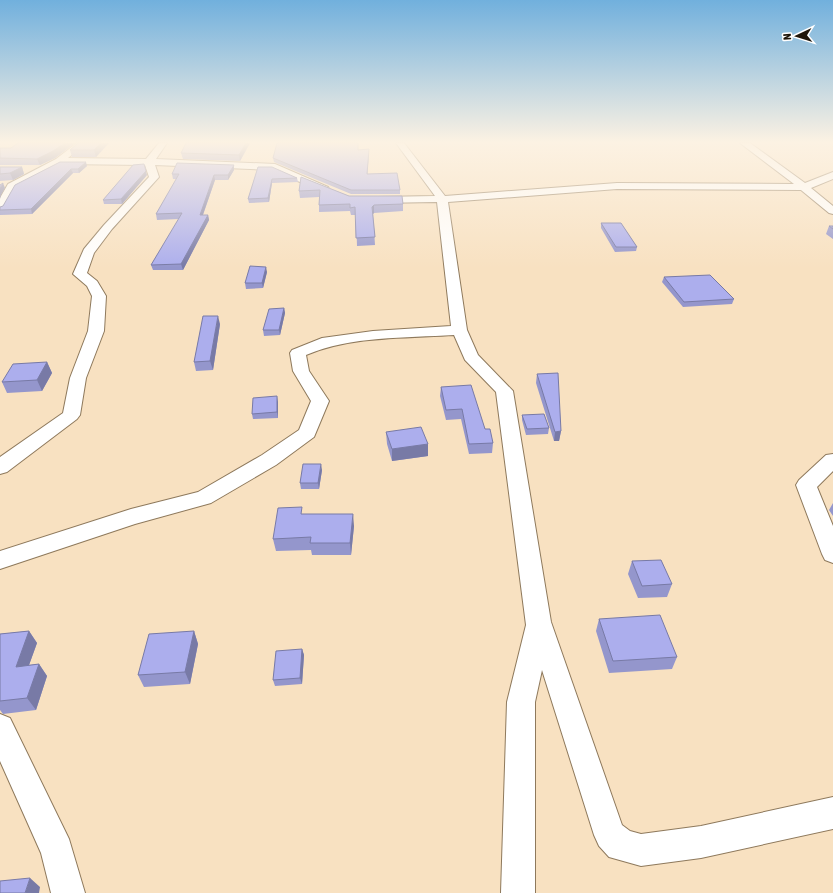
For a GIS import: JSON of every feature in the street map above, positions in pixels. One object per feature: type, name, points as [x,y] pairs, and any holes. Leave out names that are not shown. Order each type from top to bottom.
[{"type":"street","points":[[0,207],[12,186],[15,185]]},
{"type":"street","points":[[0,467],[71,415],[78,378],[96,331],[99,296],[92,284],[80,274],[88,252],[108,227],[147,185]]},
{"type":"street","points":[[315,185],[331,192]]},
{"type":"street","points":[[431,185],[442,199],[459,330],[471,357],[504,391],[540,625],[610,835],[621,845],[641,850],[701,842],[833,813]]},
{"type":"street","points":[[801,185],[833,211]]},
{"type":"street","points":[[365,200],[462,199],[617,186],[804,187],[810,185]]},
{"type":"street","points":[[0,560],[131,517],[204,498],[269,460],[307,433],[320,401],[301,371],[298,353],[322,342],[373,336],[459,330]]},
{"type":"street","points":[[833,460],[806,484],[833,554]]},
{"type":"street","points":[[518,893],[521,702],[540,625]]},
{"type":"street","points":[[0,728],[57,851],[68,893]]},
{"type":"building","points":[[15,185],[55,185],[31,209],[0,210],[0,207],[3,206]]},
{"type":"building","points":[[116,185],[134,185],[121,199],[103,200]]},
{"type":"building","points":[[173,185],[211,185],[200,215],[208,215],[181,264],[151,265],[182,213],[156,214]]},
{"type":"building","points":[[252,185],[271,185],[268,198],[248,199]]},
{"type":"building","points":[[300,185],[320,185],[349,196],[402,196],[403,204],[374,205],[372,207],[375,237],[356,238],[355,207],[350,208],[350,204],[319,205],[320,190],[299,191]]},
{"type":"building","points":[[338,185],[399,185],[400,190],[351,190]]},
{"type":"building","points":[[601,223],[621,223],[637,247],[616,247]]},
{"type":"building","points":[[250,266],[266,267],[262,283],[245,283]]},
{"type":"building","points":[[710,275],[734,299],[684,302],[664,277]]},
{"type":"building","points":[[284,308],[279,330],[263,330],[269,309]]},
{"type":"building","points":[[203,316],[218,316],[210,361],[194,362]]},
{"type":"building","points":[[47,362],[37,380],[2,382],[13,364]]},
{"type":"building","points":[[558,373],[561,431],[555,432],[537,374]]},
{"type":"building","points":[[471,385],[485,429],[490,429],[493,443],[469,444],[462,409],[446,410],[441,387]]},
{"type":"building","points":[[277,396],[277,412],[252,414],[253,398]]},
{"type":"building","points":[[544,414],[549,428],[527,429],[522,415]]},
{"type":"building","points":[[421,427],[428,444],[392,449],[386,432]]},
{"type":"building","points":[[303,464],[321,464],[318,483],[300,483]]},
{"type":"building","points":[[302,507],[301,514],[353,514],[350,543],[310,543],[311,537],[273,539],[278,508]]},
{"type":"building","points":[[661,560],[672,584],[642,586],[632,561]]},
{"type":"building","points":[[660,615],[677,657],[613,661],[599,619]]},
{"type":"building","points":[[29,631],[16,667],[39,664],[27,698],[0,701],[0,634]]},
{"type":"building","points":[[194,631],[185,672],[138,675],[149,634]]},
{"type":"building","points":[[302,649],[300,678],[273,680],[276,651]]},
{"type":"building","points":[[30,878],[25,893],[0,893],[0,881]]}]
